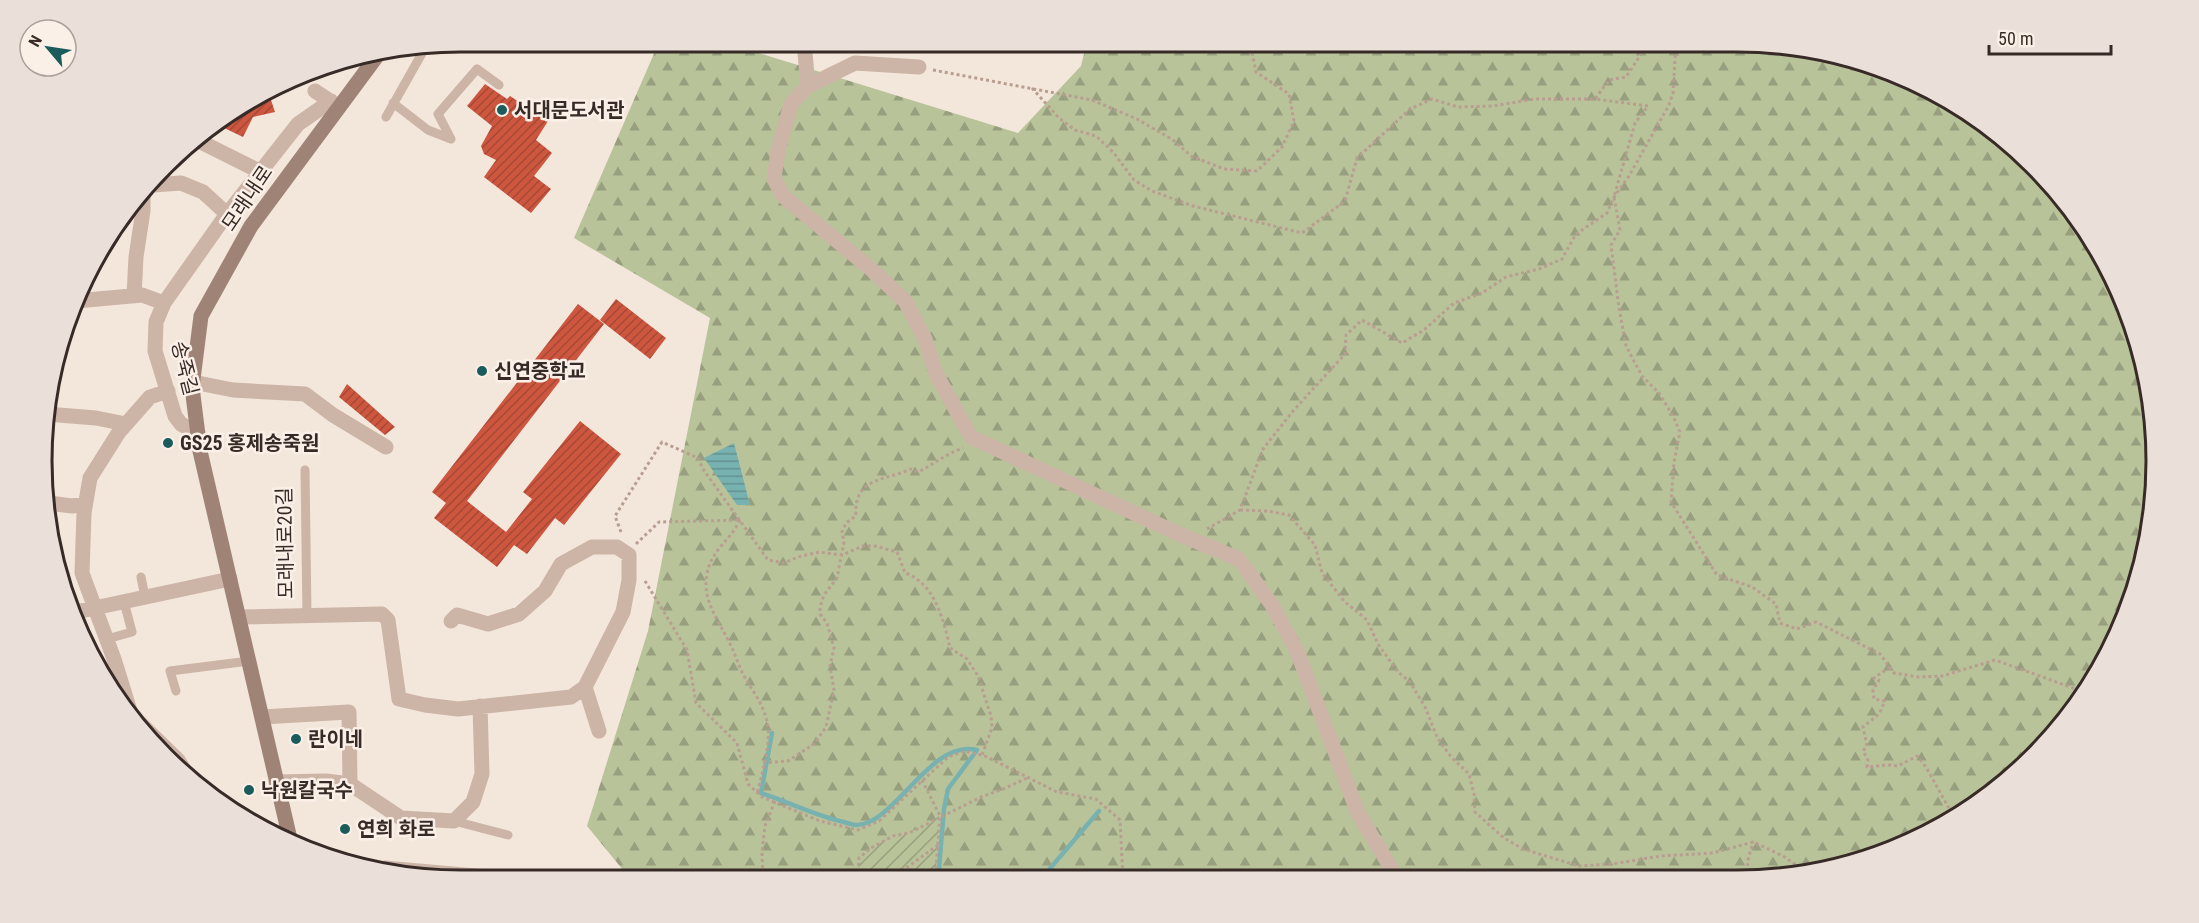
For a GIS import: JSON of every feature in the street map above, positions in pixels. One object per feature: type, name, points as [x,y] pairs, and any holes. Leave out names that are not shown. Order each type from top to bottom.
[{"type":"main road","name":"모래내로","points":[[288,831],[200,451],[193,382],[201,316],[251,226],[335,104],[370,63]]},
{"type":"street","points":[[805,52],[808,86]]},
{"type":"street","points":[[919,67],[855,63],[808,86],[791,104],[778,151],[774,178],[783,196],[872,270],[904,301],[925,339],[936,375],[971,436],[1195,541],[1239,559],[1272,605],[1297,651],[1358,813],[1392,870]]},
{"type":"street","points":[[315,91],[335,104]]},
{"type":"street","name":"송죽길","points":[[198,434],[181,424],[176,416],[155,351],[156,321],[164,303],[227,214],[298,124],[335,104]]},
{"type":"street","points":[[205,144],[261,172]]},
{"type":"street","points":[[161,184],[181,183],[203,192],[227,214]]},
{"type":"street","points":[[134,296],[136,257],[143,206]]},
{"type":"street","points":[[86,300],[142,295],[164,303]]},
{"type":"street","points":[[193,382],[233,390],[305,394],[333,415],[386,447]]},
{"type":"street","points":[[112,675],[107,639],[82,573],[82,539],[90,478],[126,424],[150,398],[168,392]]},
{"type":"street","points":[[55,415],[96,418],[126,424]]},
{"type":"street","points":[[55,504],[72,506],[86,504]]},
{"type":"street","points":[[452,621],[457,615],[488,624],[519,614],[545,591],[561,564],[592,547],[617,547],[629,555],[629,580],[623,612],[585,687],[599,731]]},
{"type":"street","points":[[81,611],[230,579]]},
{"type":"street","name":"모래내로20길","points":[[239,617],[382,614],[388,620],[399,699],[425,705],[458,709],[571,697],[585,687]]},
{"type":"street","points":[[276,782],[326,781],[350,784],[401,818],[454,821],[473,802],[482,774],[480,706]]},
{"type":"street","points":[[261,717],[349,712],[350,784]]},
{"type":"lane","points":[[386,117],[421,55]]},
{"type":"lane","points":[[393,103],[428,130],[451,139],[438,114],[477,69],[499,85]]},
{"type":"lane","name":"모래내로20길","points":[[304,470],[307,615]]},
{"type":"lane","points":[[141,577],[146,597]]},
{"type":"lane","points":[[107,639],[132,632],[124,602]]},
{"type":"lane","points":[[176,690],[170,671],[249,661]]},
{"type":"lane","points":[[454,821],[508,835]]},
{"type":"path","points":[[919,67],[1092,99],[1137,118],[1173,140],[1191,156],[1224,169],[1257,171],[1282,147],[1294,121],[1289,94],[1256,72],[1252,52]]},
{"type":"path","points":[[1595,99],[1609,80],[1626,77],[1642,52]]},
{"type":"path","points":[[1675,52],[1673,93],[1669,105],[1629,176],[1614,197],[1620,230],[1611,245],[1626,346],[1642,376],[1659,393],[1680,432],[1674,462],[1671,502],[1717,575],[1752,587],[1776,604],[1780,623],[1797,629],[1816,621],[1880,654],[1894,673],[1942,676],[1995,660],[2078,690]]},
{"type":"path","points":[[1032,88],[1059,118],[1075,130],[1096,136],[1113,152],[1134,180],[1152,191],[1203,209],[1302,233],[1345,201],[1357,158],[1410,108],[1432,99],[1458,107],[1493,106],[1534,99],[1595,99],[1648,106],[1635,123],[1614,197],[1607,213],[1576,234],[1562,259],[1539,269],[1506,277],[1482,293],[1454,303],[1424,330],[1402,343],[1362,320],[1347,335],[1345,354],[1293,411],[1263,449],[1240,510]]},
{"type":"path","points":[[763,763],[788,761],[814,744],[826,727],[834,690],[830,666],[834,648],[827,623],[820,614],[820,607],[824,595],[837,578],[844,542],[842,532],[846,523],[856,516],[857,497],[864,487],[879,478],[897,475],[911,469],[918,472],[948,454],[979,441]]},
{"type":"path","points":[[982,755],[992,728],[991,716],[978,676],[967,659],[950,648],[942,613],[930,593],[915,576],[905,573],[897,552],[875,546],[863,546],[842,555],[819,552],[784,563],[768,560],[703,469],[698,458],[662,442],[615,516],[629,555],[687,650],[696,703],[737,743],[748,784],[757,794],[820,821],[858,830],[879,821],[948,757],[965,751],[982,755],[1056,792],[1096,799],[1120,820],[1123,870]]},
{"type":"path","points":[[1195,541],[1204,531],[1240,510],[1267,511],[1288,515],[1315,545],[1322,573],[1344,601],[1367,620],[1378,644],[1398,672],[1410,682],[1425,706],[1437,737],[1451,757],[1469,774],[1474,794],[1475,812],[1504,838],[1523,849],[1579,866],[1612,864],[1661,856],[1713,853],[1753,842],[1783,856],[1798,866]]},
{"type":"path","points":[[629,555],[638,542],[659,522],[740,520]]},
{"type":"path","points":[[740,520],[734,534],[712,556],[707,573],[706,594],[712,613],[729,642],[767,720],[769,738],[757,794]]},
{"type":"path","points":[[1890,667],[1874,678],[1879,680],[1873,690],[1874,699],[1885,701],[1879,714],[1863,727],[1867,746],[1863,751],[1868,760],[1868,767],[1898,766],[1917,756],[1926,767],[1950,811]]},
{"type":"path","points":[[858,870],[859,858],[871,848],[893,836],[909,833],[948,812],[1028,777]]},
{"type":"path","points":[[922,780],[940,816],[937,870]]},
{"type":"path","points":[[763,870],[765,825],[775,801]]},
{"type":"path","points":[[1749,870],[1747,863],[1753,842]]},
{"type":"path","points":[[900,870],[938,845]]},
{"type":"green space","points":[[655,52],[755,52],[1018,133],[1081,66],[1084,52],[1738,52],[1817,60],[1869,74],[1894,84],[1965,121],[2027,172],[2078,234],[2115,305],[2125,330],[2139,382],[2146,435],[2146,488],[2139,541],[2125,593],[2092,666],[2062,710],[2027,751],[1986,786],[1942,816],[1869,849],[1817,863],[1764,870],[623,870],[587,826],[648,631],[710,318],[574,238]]},
{"type":"green space","points":[[940,816],[936,870],[858,870],[859,858],[871,848],[893,836],[909,833]]},
{"type":"water","points":[[734,443],[750,505],[737,505],[704,458]]},
{"type":"building","points":[[485,84],[507,99],[510,96],[548,121],[536,140],[552,153],[534,176],[551,189],[531,213],[484,177],[496,160],[484,154],[481,146],[492,126],[467,106]]},
{"type":"building","points":[[271,100],[275,112],[253,117],[243,137],[225,128]]},
{"type":"building","points":[[616,299],[666,338],[650,359],[600,320]]},
{"type":"building","name":"신연중학교","points":[[578,304],[604,324],[467,501],[506,532],[532,499],[523,492],[580,421],[621,454],[564,525],[555,518],[527,554],[514,545],[497,567],[434,518],[446,503],[432,492]]},
{"type":"building","points":[[347,384],[395,427],[385,435],[339,397]]},
{"type":"waterway","points":[[772,733],[761,793],[855,825],[871,821],[885,811],[929,768],[944,757],[960,750],[977,750],[948,789],[939,870]]},
{"type":"waterway","points":[[1049,870],[1099,811]]},
{"type":"place","name":"서대문도서관","points":[[502,110]]},
{"type":"place","name":"신연중학교","points":[[482,371]]},
{"type":"place","name":"GS25 홍제송죽원","points":[[168,443]]},
{"type":"place","name":"란이네","points":[[296,739]]},
{"type":"place","name":"낙원칼국수","points":[[249,790]]},
{"type":"place","name":"연희 화로","points":[[345,829]]}]
